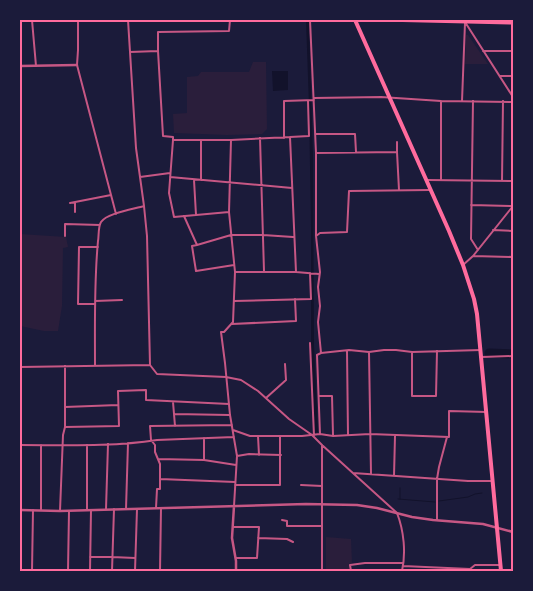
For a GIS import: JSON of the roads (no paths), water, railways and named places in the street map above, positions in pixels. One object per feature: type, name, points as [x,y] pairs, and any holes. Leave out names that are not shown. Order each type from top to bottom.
[{"type":"highway","points":[[355,20],[463,265],[474,299],[482,357],[501,571]]},
{"type":"main road","points":[[381,20],[513,22]]},
{"type":"street","points":[[32,20],[36,66]]},
{"type":"street","points":[[78,20],[77,65],[116,214]]},
{"type":"street","points":[[128,20],[136,148],[148,250],[150,365],[157,374],[226,377],[242,380],[289,419],[313,436],[397,514],[404,545],[402,571]]},
{"type":"street","points":[[229,212],[174,217],[169,193],[173,136],[164,136],[158,32],[229,31],[230,20]]},
{"type":"street","points":[[310,20],[316,134],[316,236],[320,274],[318,287],[320,306],[318,322],[321,353],[318,354],[320,434]]},
{"type":"street","points":[[465,22],[513,97]]},
{"type":"street","points":[[462,101],[465,22]]},
{"type":"street","points":[[130,52],[158,51]]},
{"type":"street","points":[[482,51],[513,51]]},
{"type":"street","points":[[20,66],[77,65]]},
{"type":"street","points":[[500,76],[513,76]]},
{"type":"street","points":[[284,138],[284,101],[389,98],[513,102]]},
{"type":"street","points":[[173,140],[231,140],[309,136],[308,100]]},
{"type":"street","points":[[441,101],[441,180]]},
{"type":"street","points":[[473,101],[471,239],[478,250]]},
{"type":"street","points":[[502,181],[503,102]]},
{"type":"street","points":[[316,134],[355,134],[356,152]]},
{"type":"street","points":[[260,138],[264,271]]},
{"type":"street","points":[[290,138],[296,272]]},
{"type":"street","points":[[201,140],[201,180]]},
{"type":"street","points":[[231,140],[229,212],[235,272],[233,322],[224,332],[221,332],[230,415],[237,456],[232,538],[236,558],[236,571]]},
{"type":"street","points":[[397,142],[399,190]]},
{"type":"street","points":[[316,153],[397,152]]},
{"type":"street","points":[[140,177],[170,173]]},
{"type":"street","points":[[170,177],[292,188]]},
{"type":"street","points":[[194,180],[196,215]]},
{"type":"street","points":[[426,180],[513,181]]},
{"type":"street","points":[[316,236],[320,233],[347,232],[348,191],[430,190]]},
{"type":"street","points":[[70,203],[111,195]]},
{"type":"street","points":[[75,202],[75,212]]},
{"type":"street","points":[[471,205],[513,206]]},
{"type":"street","points":[[95,366],[95,302],[100,225],[106,218],[144,206]]},
{"type":"street","points":[[463,265],[478,250],[513,206]]},
{"type":"street","points":[[184,216],[197,245]]},
{"type":"street","points":[[65,236],[65,224],[100,225]]},
{"type":"street","points":[[493,230],[513,231]]},
{"type":"street","points":[[234,265],[196,271],[192,246],[231,235],[293,237]]},
{"type":"street","points":[[98,247],[79,247],[78,304],[122,300]]},
{"type":"street","points":[[472,256],[513,257]]},
{"type":"street","points":[[235,272],[264,271],[320,274]]},
{"type":"street","points":[[234,301],[310,299],[310,273]]},
{"type":"street","points":[[232,324],[296,321],[295,299]]},
{"type":"street","points":[[310,343],[313,436]]},
{"type":"street","points":[[321,353],[384,350],[412,352],[481,350]]},
{"type":"street","points":[[347,351],[348,435]]},
{"type":"street","points":[[412,352],[412,396],[436,396],[438,351]]},
{"type":"street","points":[[369,352],[370,474]]},
{"type":"street","points":[[482,357],[513,356]]},
{"type":"street","points":[[311,358],[318,358]]},
{"type":"street","points":[[266,398],[286,380],[285,364]]},
{"type":"street","points":[[20,367],[150,365]]},
{"type":"street","points":[[60,511],[62,435],[65,427],[65,366]]},
{"type":"street","points":[[311,373],[318,373]]},
{"type":"street","points":[[65,427],[118,426],[118,391],[146,390],[146,400],[229,404]]},
{"type":"street","points":[[312,394],[332,396],[333,436]]},
{"type":"street","points":[[173,402],[175,426]]},
{"type":"street","points":[[313,404],[319,404]]},
{"type":"street","points":[[65,407],[118,405]]},
{"type":"street","points":[[313,412],[320,412]]},
{"type":"street","points":[[437,520],[438,467],[446,437],[449,437],[449,412],[487,412]]},
{"type":"street","points":[[174,414],[230,415]]},
{"type":"street","points":[[156,508],[156,489],[160,489],[160,464],[151,440],[150,426],[232,425]]},
{"type":"street","points":[[232,430],[250,436],[370,434],[446,437]]},
{"type":"street","points":[[258,436],[259,454]]},
{"type":"street","points":[[160,479],[280,485],[280,436]]},
{"type":"street","points":[[394,436],[394,476]]},
{"type":"street","points":[[20,445],[87,445],[151,440],[234,437]]},
{"type":"street","points":[[204,438],[204,460]]},
{"type":"street","points":[[126,509],[128,443]]},
{"type":"street","points":[[106,510],[108,444]]},
{"type":"street","points":[[41,445],[41,510]]},
{"type":"street","points":[[87,445],[90,571]]},
{"type":"street","points":[[322,445],[322,571]]},
{"type":"street","points":[[237,456],[249,454],[281,455]]},
{"type":"street","points":[[158,459],[204,460],[236,465]]},
{"type":"street","points":[[352,473],[493,481]]},
{"type":"street","points":[[301,485],[321,486]]},
{"type":"street","points":[[20,510],[69,511],[322,504],[377,508],[412,517],[476,523],[513,532]]},
{"type":"street","points":[[135,571],[137,508]]},
{"type":"street","points":[[160,571],[161,508]]},
{"type":"street","points":[[112,571],[114,509]]},
{"type":"street","points":[[32,571],[33,510]]},
{"type":"street","points":[[68,571],[69,511]]},
{"type":"street","points":[[282,520],[287,521],[287,526],[321,526]]},
{"type":"street","points":[[233,527],[259,527],[257,558],[236,558]]},
{"type":"street","points":[[258,538],[287,539],[293,542]]},
{"type":"street","points":[[90,557],[135,558]]},
{"type":"street","points":[[350,571],[350,565],[358,564],[403,564],[470,569],[475,565],[501,565]]},
{"type":"waterway","points":[[489,353],[513,354]]},
{"type":"waterway","points":[[400,488],[400,499]]},
{"type":"waterway","points":[[439,501],[482,493]]},
{"type":"waterway","points":[[398,499],[435,502]]}]
